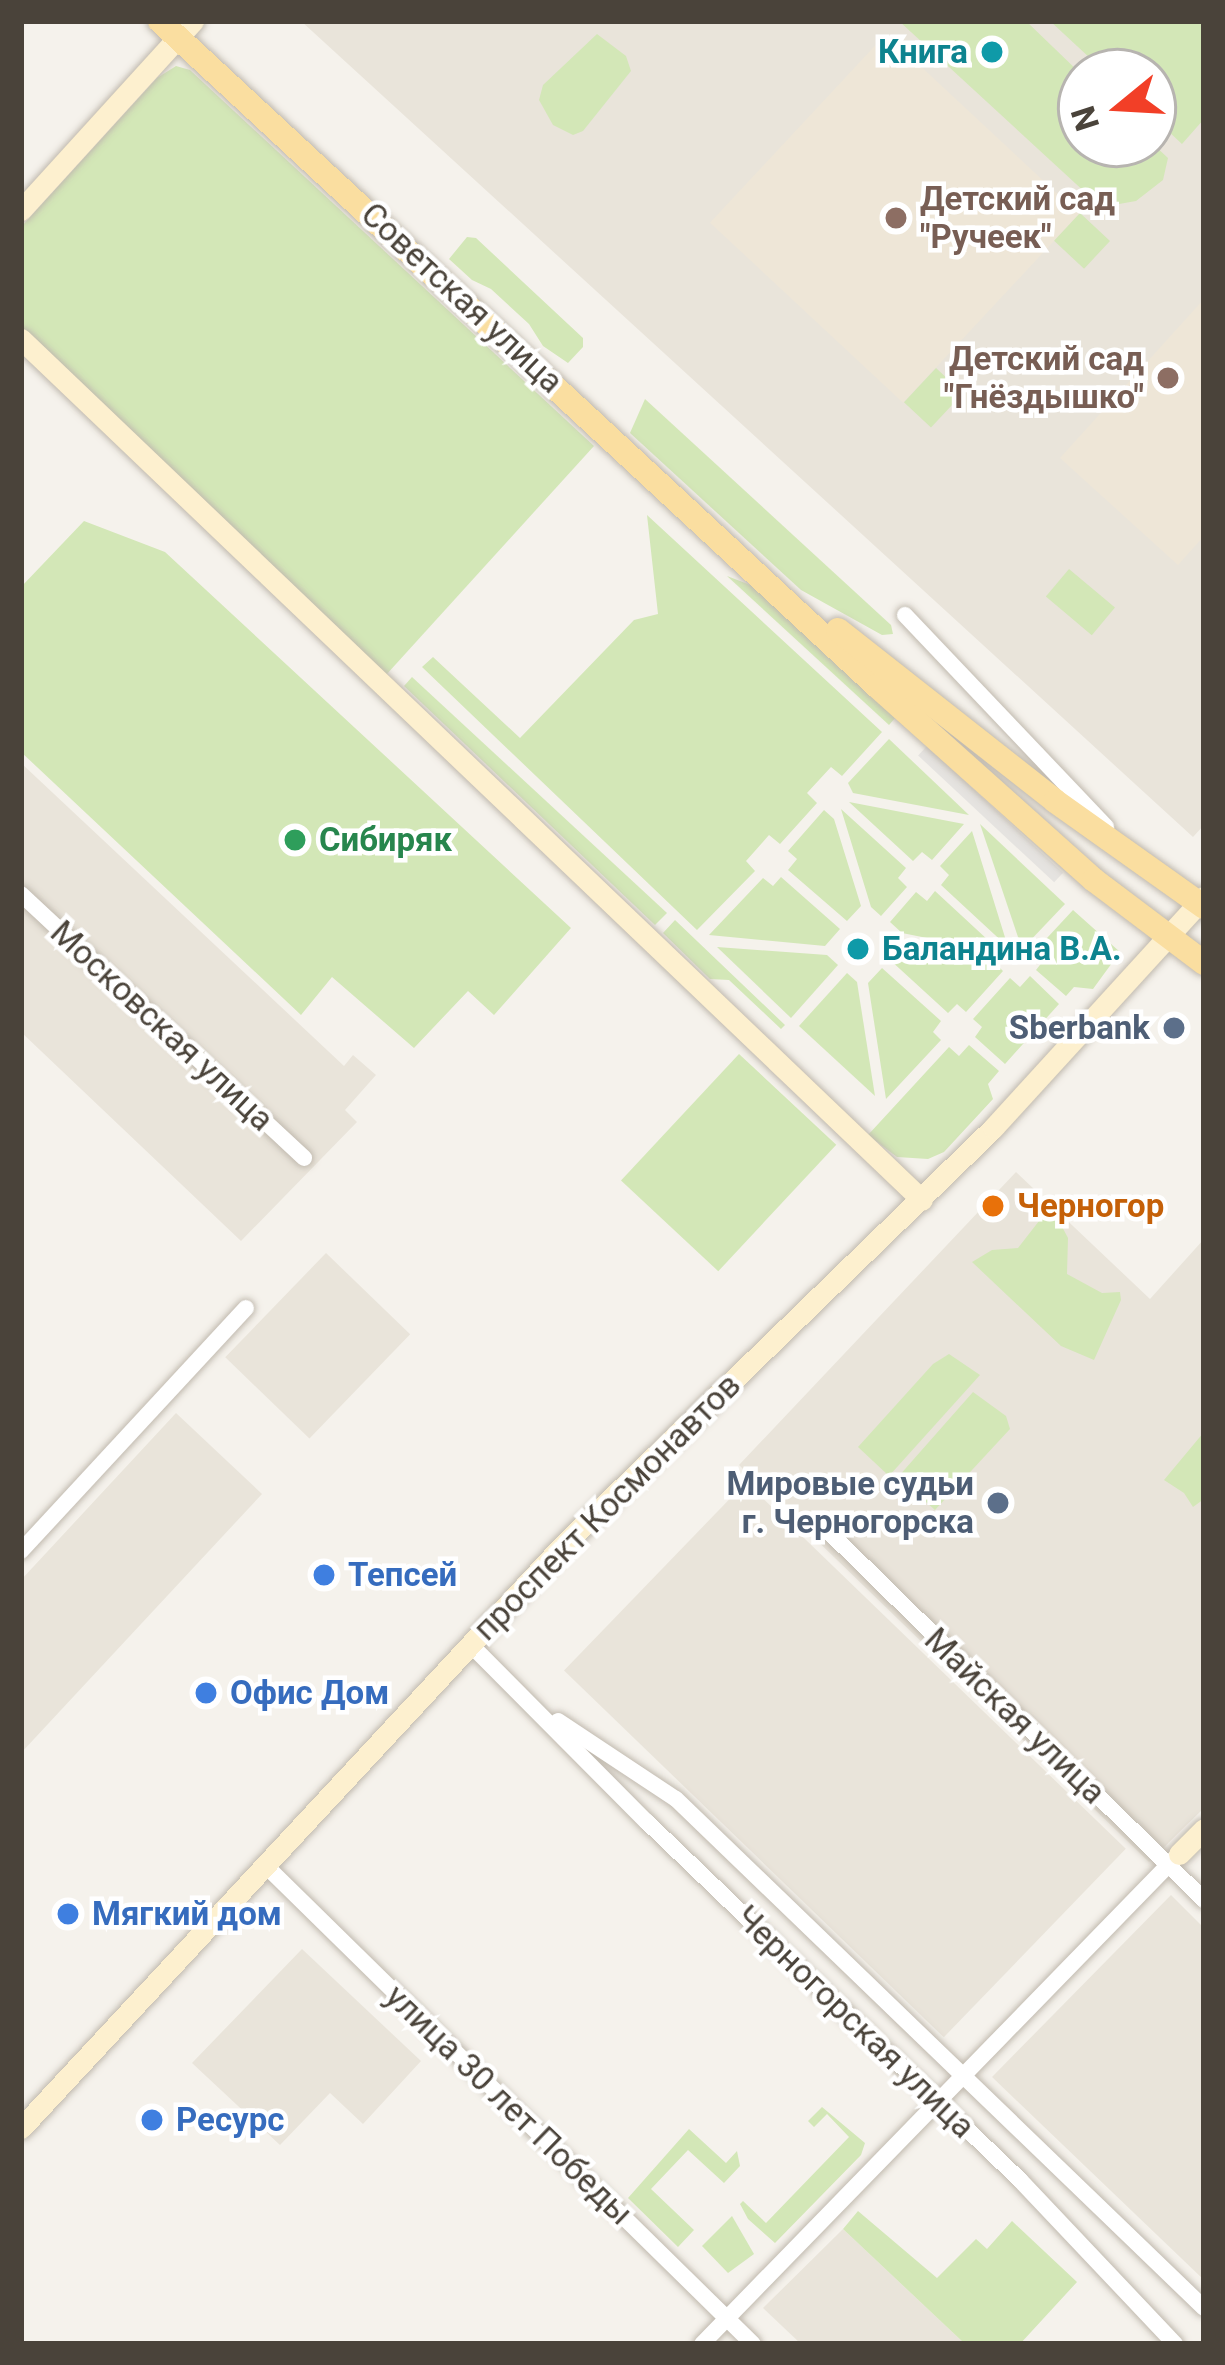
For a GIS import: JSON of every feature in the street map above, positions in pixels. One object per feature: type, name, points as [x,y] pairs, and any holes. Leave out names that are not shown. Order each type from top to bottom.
[{"type":"main road","points":[[21,210],[175,25]]},
{"type":"main road","name":"Советская улица","points":[[175,25],[1094,880],[1204,963]]},
{"type":"main road","points":[[21,339],[922,1200]]},
{"type":"main road","name":"Советская улица","points":[[746,560],[1055,801],[1202,903]]},
{"type":"main road","name":"проспект Космонавтов","points":[[25,2115],[266,1866],[617,1490],[922,1200],[1202,903]]},
{"type":"main road","points":[[1174,1860],[1204,1829]]},
{"type":"street","points":[[905,615],[1123,845]]},
{"type":"street","name":"Московская улица","points":[[21,894],[304,1158]]},
{"type":"street","points":[[21,1551],[246,1308]]},
{"type":"street","name":"Майская улица","points":[[827,1530],[1174,1860],[1204,1900]]},
{"type":"street","name":"Черногорская улица","points":[[470,1644],[936,2100],[1175,2344]]},
{"type":"street","name":"Черногорская улица","points":[[531,1702],[676,1799],[958,2077],[1204,2308]]},
{"type":"street","points":[[702,2344],[1174,1860]]},
{"type":"street","name":"улица 30 лет Победы","points":[[266,1866],[753,2344]]},
{"type":"shaded area","points":[[301,21],[1204,21],[1204,825],[1193,837]]},
{"type":"shaded area","name":"Детский сад \"Ручеек\"","points":[[886,34],[1079,214],[903,403],[710,223]]},
{"type":"shaded area","name":"Детский сад \"Гнёздышко\"","points":[[1204,299],[1204,536],[1178,565],[1060,458]]},
{"type":"shaded area","points":[[927,746],[1063,873],[1054,882],[918,756]]},
{"type":"shaded area","points":[[21,763],[344,1066],[353,1055],[376,1075],[345,1110],[357,1122],[241,1241],[21,1032]]},
{"type":"shaded area","points":[[1016,1172],[1150,1299],[1204,1239],[1204,1808],[1149,1862],[739,1465]]},
{"type":"shaded area","points":[[326,1253],[410,1334],[309,1439],[225,1357]]},
{"type":"shaded area","points":[[176,1413],[262,1494],[21,1753],[21,1580]]},
{"type":"shaded area","points":[[746,1482],[1126,1849],[944,2037],[564,1670]]},
{"type":"shaded area","points":[[1171,1895],[1204,1928],[1204,2280],[992,2077]]},
{"type":"shaded area","points":[[302,1949],[421,2061],[363,2124],[330,2093],[280,2145],[192,2063]]},
{"type":"shaded area","points":[[843,2229],[965,2344],[801,2344],[763,2308]]},
{"type":"green space","points":[[899,21],[1026,21],[1057,51],[1057,166]]},
{"type":"green space","points":[[1050,21],[1204,21],[1204,119],[1182,144],[1177,139],[1177,48],[1079,48]]},
{"type":"green space","points":[[597,34],[626,56],[631,71],[583,131],[573,135],[553,125],[539,100],[543,85]]},
{"type":"green space","points":[[176,66],[190,70],[594,446],[386,675],[21,326],[21,227],[157,78]]},
{"type":"green space","points":[[1059,168],[1166,168],[1163,180],[1136,201],[1119,204],[1088,195]]},
{"type":"green space","points":[[1080,213],[1110,241],[1084,269],[1054,241]]},
{"type":"green space","points":[[467,237],[476,238],[583,338],[583,347],[568,363],[543,346],[529,324],[491,289],[472,280],[449,259]]},
{"type":"green space","points":[[936,368],[963,393],[931,428],[904,402]]},
{"type":"green space","points":[[645,399],[891,625],[893,634],[882,635],[801,590],[630,433]]},
{"type":"green space","points":[[647,515],[882,732],[842,776],[831,767],[807,793],[817,803],[780,844],[769,835],[746,861],[755,871],[697,930],[422,667],[433,657],[520,738],[634,620],[658,614]]},
{"type":"green space","name":"Сибиряк","points":[[84,521],[165,552],[571,928],[494,1015],[468,991],[414,1048],[332,977],[301,1015],[21,752],[21,587]]},
{"type":"green space","points":[[1069,569],[1115,608],[1092,635],[1046,597]]},
{"type":"green space","points":[[727,576],[753,586],[896,717],[889,725]]},
{"type":"green space","points":[[412,677],[667,913],[655,925],[404,686]]},
{"type":"green space","points":[[889,739],[969,815],[853,793],[848,783]]},
{"type":"green space","points":[[849,802],[964,824],[932,860],[922,852],[913,861]]},
{"type":"green space","points":[[841,809],[906,868],[898,878],[907,887],[881,916],[871,907]]},
{"type":"green space","points":[[824,810],[834,819],[861,906],[847,921],[788,870],[797,859],[788,851]]},
{"type":"green space","points":[[980,824],[1065,904],[1026,945],[1018,937]]},
{"type":"green space","points":[[972,831],[1008,947],[941,885],[949,875],[940,866]]},
{"type":"green space","points":[[781,877],[840,929],[825,946],[709,935],[763,878],[773,886]]},
{"type":"green space","points":[[935,891],[1002,953],[902,933],[890,922],[916,892],[927,901]]},
{"type":"green space","points":[[1073,910],[1120,952],[1093,989],[1074,987],[1066,996],[1036,970],[1043,961],[1034,952]]},
{"type":"green space","points":[[675,920],[785,1025],[781,1029],[729,980],[710,979],[663,933]]},
{"type":"green space","points":[[904,943],[994,962],[1003,971],[966,1012],[957,1004],[948,1013],[889,959]]},
{"type":"green space","points":[[717,947],[827,955],[838,965],[791,1018]]},
{"type":"green space","points":[[882,968],[941,1021],[933,1032],[941,1040],[886,1099],[868,983]]},
{"type":"green space","points":[[847,973],[857,982],[875,1096],[799,1026]]},
{"type":"green space","points":[[1030,976],[1059,1004],[1005,1064],[975,1037],[982,1027],[973,1019],[1010,978],[1020,987]]},
{"type":"green space","points":[[969,1045],[999,1071],[988,1084],[993,1099],[944,1152],[928,1159],[897,1157],[868,1135],[949,1047],[959,1056]]},
{"type":"green space","points":[[739,1054],[836,1145],[718,1271],[621,1181]]},
{"type":"green space","points":[[1046,1212],[1058,1219],[1068,1238],[1067,1274],[1102,1293],[1120,1292],[1121,1300],[1094,1360],[1061,1346],[972,1262],[992,1250],[1018,1248]]},
{"type":"green space","points":[[949,1354],[980,1375],[889,1476],[858,1447],[933,1364]]},
{"type":"green space","points":[[973,1392],[1006,1416],[1010,1429],[935,1510],[898,1477]]},
{"type":"green space","points":[[1204,1432],[1204,1499],[1193,1507],[1184,1493],[1164,1480]]},
{"type":"green space","points":[[822,2107],[865,2143],[861,2155],[775,2243],[748,2219],[740,2204],[743,2201],[766,2223],[849,2137],[827,2114],[814,2127],[808,2121]]},
{"type":"green space","points":[[689,2129],[726,2163],[737,2151],[740,2166],[724,2183],[688,2150],[651,2189],[694,2230],[678,2247],[628,2198]]},
{"type":"green space","points":[[858,2211],[937,2278],[976,2239],[987,2249],[1012,2221],[1077,2282],[1020,2344],[965,2344],[843,2229]]},
{"type":"green space","points":[[732,2216],[754,2254],[728,2273],[702,2246]]},
{"type":"place","name":"Книга","points":[[992,52]]},
{"type":"place","name":"Детский сад \"Ручеек\"","points":[[896,218]]},
{"type":"place","name":"Детский сад \"Гнёздышко\"","points":[[1168,378]]},
{"type":"place","name":"Сибиряк","points":[[295,840]]},
{"type":"place","name":"Баландина В.А.","points":[[858,949]]},
{"type":"place","name":"Sberbank","points":[[1174,1028]]},
{"type":"place","name":"Черногор","points":[[993,1206]]},
{"type":"place","name":"Мировые судьи г. Черногорска","points":[[998,1503]]},
{"type":"place","name":"Тепсей","points":[[324,1575]]},
{"type":"place","name":"Офис Дом","points":[[206,1693]]},
{"type":"place","name":"Мягкий дом","points":[[68,1914]]},
{"type":"place","name":"Ресурс","points":[[152,2120]]}]
